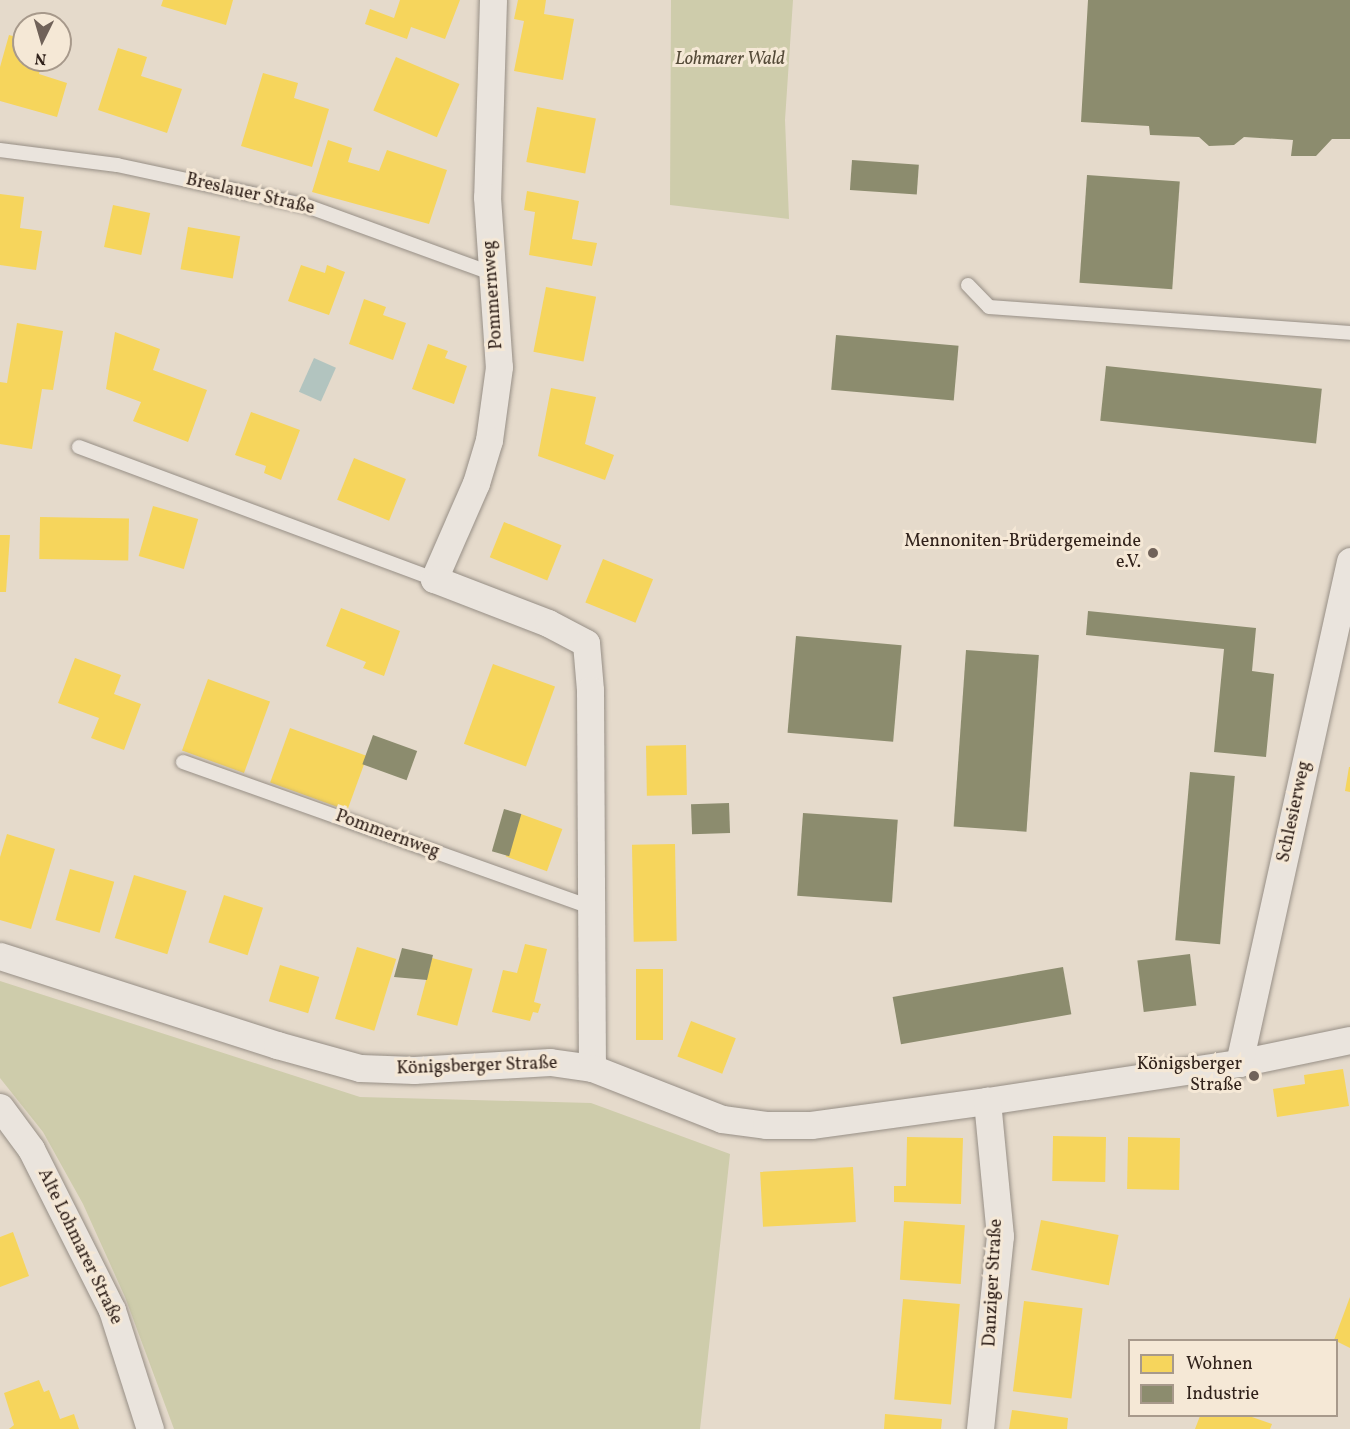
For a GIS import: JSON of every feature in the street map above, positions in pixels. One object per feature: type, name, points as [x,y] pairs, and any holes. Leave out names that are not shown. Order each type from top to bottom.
[{"type":"street","name":"Pommernweg","points":[[434,579],[476,483],[489,440],[499,367],[487,197],[493,0]]},
{"type":"street","name":"Schlesierweg","points":[[1239,1063],[1350,561]]},
{"type":"street","points":[[434,579],[548,623],[586,643],[592,908],[592,1068]]},
{"type":"street","name":"Königsberger Straße","points":[[0,956],[277,1045],[360,1068],[414,1070],[550,1062],[592,1068],[722,1119],[766,1125],[811,1125],[987,1101],[1239,1063],[1350,1040]]},
{"type":"street","name":"Danziger Straße","points":[[980,1429],[1000,1236],[987,1101]]},
{"type":"street","name":"Alte Lohmarer Straße","points":[[0,1107],[31,1149],[112,1310],[150,1429]]},
{"type":"lane","name":"Breslauer Straße","points":[[0,150],[117,165],[304,205],[491,273]]},
{"type":"lane","points":[[968,285],[989,307],[1350,333]]},
{"type":"lane","points":[[79,447],[434,579]]},
{"type":"lane","name":"Pommernweg","points":[[183,762],[592,908]]},
{"type":"green space","name":"Lohmarer Wald","points":[[671,0],[793,0],[785,120],[789,219],[670,205]]},
{"type":"green space","points":[[0,981],[360,1097],[591,1103],[730,1154],[700,1429],[174,1429],[125,1297],[83,1204],[43,1132],[0,1078]]},
{"type":"shaded area","points":[[314,358],[336,368],[321,402],[299,392]]},
{"type":"building: Wohnen","points":[[163,0],[233,0],[226,25],[161,6]]},
{"type":"building: Wohnen","points":[[400,0],[460,0],[445,39],[411,27],[407,39],[365,24],[370,9],[394,18]]},
{"type":"building: Wohnen","points":[[518,0],[546,0],[544,14],[574,19],[563,80],[514,71],[524,21],[514,19]]},
{"type":"building: Wohnen","points":[[9,35],[12,36],[12,72],[40,72],[39,74],[67,83],[57,117],[0,101],[0,67]]},
{"type":"building: Wohnen","points":[[118,48],[147,57],[141,76],[182,89],[167,133],[98,110]]},
{"type":"building: Wohnen","points":[[396,57],[460,84],[437,137],[373,110]]},
{"type":"building: Wohnen","points":[[263,73],[298,83],[294,98],[329,109],[312,167],[241,146]]},
{"type":"building: Wohnen","points":[[537,107],[596,118],[585,173],[526,162]]},
{"type":"building: Wohnen","points":[[328,140],[352,148],[348,162],[379,171],[387,150],[447,170],[429,224],[312,192]]},
{"type":"building: Wohnen","points":[[527,191],[579,201],[572,239],[597,243],[592,266],[529,255],[535,212],[524,210]]},
{"type":"building: Wohnen","points":[[0,194],[24,197],[20,228],[42,231],[36,270],[0,265]]},
{"type":"building: Wohnen","points":[[113,205],[150,213],[141,255],[104,247]]},
{"type":"building: Wohnen","points":[[188,227],[240,236],[233,279],[181,269]]},
{"type":"building: Wohnen","points":[[301,265],[325,273],[327,265],[345,272],[329,315],[288,301]]},
{"type":"building: Wohnen","points":[[546,287],[596,297],[583,362],[533,352]]},
{"type":"building: Wohnen","points":[[364,299],[386,307],[383,315],[406,323],[393,360],[349,344]]},
{"type":"building: Wohnen","points":[[17,323],[63,331],[53,390],[42,389],[32,449],[0,444],[0,382],[7,383]]},
{"type":"building: Wohnen","points":[[115,332],[160,349],[153,370],[207,390],[188,442],[133,421],[141,402],[106,389]]},
{"type":"building: Wohnen","points":[[428,344],[448,351],[445,358],[467,366],[454,404],[412,389]]},
{"type":"building: Wohnen","points":[[551,388],[596,397],[585,444],[614,455],[605,480],[538,456]]},
{"type":"building: Wohnen","points":[[251,412],[300,430],[281,480],[264,473],[266,466],[235,455]]},
{"type":"building: Wohnen","points":[[354,458],[406,479],[389,521],[337,500]]},
{"type":"building: Wohnen","points":[[153,506],[198,519],[184,569],[139,556]]},
{"type":"building: Wohnen","points":[[40,517],[129,519],[128,561],[39,559]]},
{"type":"building: Wohnen","points":[[504,522],[561,545],[547,580],[490,557]]},
{"type":"building: Wohnen","points":[[0,535],[10,535],[6,592],[0,592]]},
{"type":"building: Wohnen","points":[[603,559],[653,579],[635,623],[585,603]]},
{"type":"building: Wohnen","points":[[341,608],[400,631],[384,676],[363,668],[366,662],[326,646]]},
{"type":"building: Wohnen","points":[[75,658],[121,675],[114,694],[141,704],[124,750],[91,738],[99,718],[58,703]]},
{"type":"building: Wohnen","points":[[493,664],[555,687],[526,766],[464,744]]},
{"type":"building: Wohnen","points":[[208,679],[270,702],[244,773],[182,750]]},
{"type":"building: Wohnen","points":[[290,728],[367,756],[347,811],[270,783]]},
{"type":"building: Wohnen","points":[[686,745],[687,795],[647,796],[646,746]]},
{"type":"building: Wohnen","points":[[1350,767],[1350,792],[1345,791]]},
{"type":"building: Wohnen","points":[[521,814],[562,829],[547,871],[506,856]]},
{"type":"building: Wohnen","points":[[7,834],[55,849],[31,929],[0,920],[0,857]]},
{"type":"building: Wohnen","points":[[675,844],[677,941],[634,942],[632,845]]},
{"type":"building: Wohnen","points":[[70,869],[114,882],[100,933],[55,920]]},
{"type":"building: Wohnen","points":[[134,875],[187,891],[167,954],[115,938]]},
{"type":"building: Wohnen","points":[[224,895],[263,908],[248,955],[209,943]]},
{"type":"building: Wohnen","points":[[525,944],[547,949],[534,1002],[541,1004],[538,1013],[533,1012],[530,1021],[492,1012],[503,970],[517,973]]},
{"type":"building: Wohnen","points":[[357,947],[396,959],[374,1031],[335,1019]]},
{"type":"building: Wohnen","points":[[432,958],[473,969],[457,1026],[417,1015]]},
{"type":"building: Wohnen","points":[[280,965],[319,977],[308,1013],[269,1001]]},
{"type":"building: Wohnen","points":[[636,969],[663,969],[663,1040],[636,1040]]},
{"type":"building: Wohnen","points":[[691,1021],[736,1038],[722,1074],[677,1056]]},
{"type":"building: Wohnen","points":[[1343,1069],[1349,1106],[1277,1117],[1273,1089],[1305,1084],[1304,1075]]},
{"type":"building: Wohnen","points":[[1053,1136],[1106,1137],[1105,1182],[1052,1181]]},
{"type":"building: Wohnen","points":[[907,1137],[963,1138],[961,1204],[894,1202],[894,1186],[906,1186]]},
{"type":"building: Wohnen","points":[[1128,1137],[1180,1138],[1179,1190],[1127,1189]]},
{"type":"building: Wohnen","points":[[853,1167],[856,1222],[763,1227],[760,1172]]},
{"type":"building: Wohnen","points":[[1041,1220],[1119,1235],[1109,1285],[1031,1270]]},
{"type":"building: Wohnen","points":[[904,1221],[965,1225],[961,1284],[900,1280]]},
{"type":"building: Wohnen","points":[[13,1232],[29,1276],[0,1287],[0,1237]]},
{"type":"building: Wohnen","points":[[1350,1297],[1350,1348],[1338,1342],[1338,1339],[1334,1339]]},
{"type":"building: Wohnen","points":[[903,1299],[960,1304],[951,1405],[894,1400]]},
{"type":"building: Wohnen","points":[[1024,1301],[1083,1308],[1071,1399],[1013,1391]]},
{"type":"building: Wohnen","points":[[39,1380],[44,1392],[49,1390],[60,1419],[74,1414],[79,1429],[9,1429],[14,1425],[4,1393]]},
{"type":"building: Wohnen","points":[[1012,1410],[1068,1418],[1067,1429],[1009,1429]]},
{"type":"building: Wohnen","points":[[885,1414],[942,1419],[941,1429],[884,1429]]},
{"type":"building: Wohnen","points":[[1200,1417],[1252,1417],[1272,1424],[1270,1429],[1195,1429]]},
{"type":"building: Industrie","points":[[1088,0],[1350,0],[1350,139],[1332,139],[1316,156],[1291,156],[1293,140],[1244,137],[1234,145],[1209,146],[1199,137],[1150,135],[1149,126],[1081,122]]},
{"type":"building: Industrie","points":[[852,160],[919,165],[917,195],[850,190]]},
{"type":"building: Industrie","points":[[1087,175],[1180,181],[1172,289],[1079,283]]},
{"type":"building: Industrie","points":[[836,335],[959,346],[954,401],[831,390]]},
{"type":"building: Industrie","points":[[1106,366],[1322,389],[1316,443],[1100,421]]},
{"type":"building: Industrie","points":[[1088,611],[1256,628],[1252,671],[1274,674],[1266,757],[1214,752],[1224,649],[1086,635]]},
{"type":"building: Industrie","points":[[796,636],[902,645],[893,742],[788,733]]},
{"type":"building: Industrie","points":[[966,650],[1039,655],[1026,832],[954,827]]},
{"type":"building: Industrie","points":[[373,735],[417,751],[407,780],[362,764]]},
{"type":"building: Industrie","points":[[1190,772],[1235,776],[1220,944],[1175,940]]},
{"type":"building: Industrie","points":[[729,803],[730,833],[692,834],[691,804]]},
{"type":"building: Industrie","points":[[504,809],[521,814],[509,856],[492,851]]},
{"type":"building: Industrie","points":[[803,813],[898,820],[892,902],[797,896]]},
{"type":"building: Industrie","points":[[402,948],[433,955],[427,980],[394,977]]},
{"type":"building: Industrie","points":[[1190,954],[1196,1006],[1144,1012],[1137,960]]},
{"type":"building: Industrie","points":[[1063,967],[1071,1014],[901,1044],[893,997]]},
{"type":"place","name":"Mennoniten-Brüdergemeinde e.V.","points":[[1153,553]]},
{"type":"place","name":"Königsberger Straße","points":[[1254,1076]]}]
